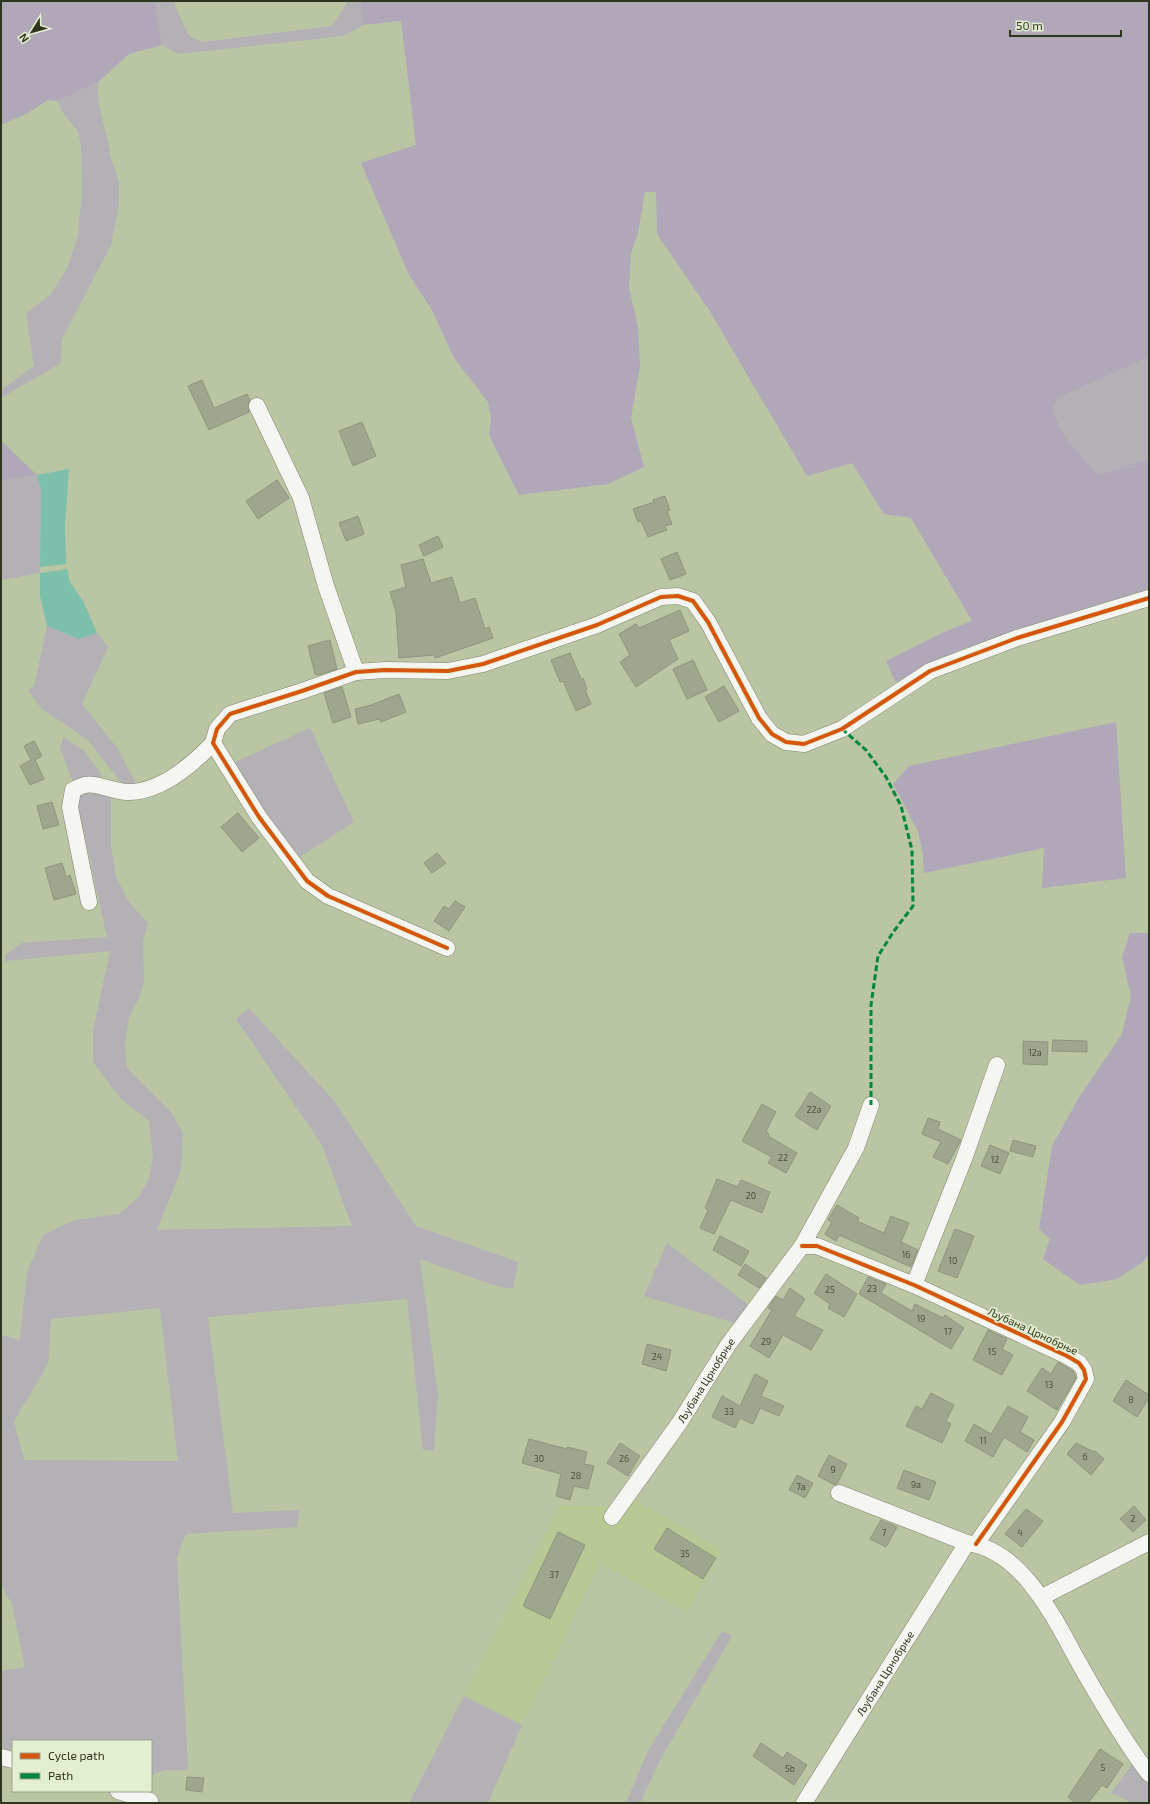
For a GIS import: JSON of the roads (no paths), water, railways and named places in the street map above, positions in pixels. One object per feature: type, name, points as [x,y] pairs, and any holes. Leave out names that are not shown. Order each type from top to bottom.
[{"type":"street","points":[[257,406],[301,498],[326,586],[356,672]]},
{"type":"street","points":[[89,902],[70,807],[74,790],[86,784],[127,792],[157,786],[195,762],[213,743],[217,729],[230,714],[302,692],[356,672],[385,670],[448,671],[483,664],[597,626],[661,597],[678,596],[693,601],[708,622],[759,718],[772,734],[786,742],[804,744],[842,729],[930,671],[1017,638],[1149,598]]},
{"type":"street","points":[[213,743],[259,817],[307,881],[328,896],[447,948]]},
{"type":"street","points":[[914,1285],[964,1159],[997,1065]]},
{"type":"street","name":"Љубана Црнобрње","points":[[612,1517],[680,1422],[728,1345],[802,1246],[856,1148],[871,1105]]},
{"type":"street","name":"Љубана Црнобрње","points":[[802,1246],[817,1246],[914,1285],[1067,1356],[1079,1363],[1084,1370],[1086,1379],[1062,1422],[972,1544],[804,1803]]},
{"type":"street","points":[[839,1493],[1007,1559],[1042,1597],[1131,1751],[1149,1774]]},
{"type":"street","points":[[1042,1597],[1149,1542]]},
{"type":"street","points":[[1,1757],[12,1760]]},
{"type":"street","points":[[121,1792],[150,1801]]},
{"type":"water","points":[[69,469],[65,523],[66,564],[40,567],[41,490],[37,475]]},
{"type":"water","points":[[67,569],[70,582],[83,601],[97,633],[79,639],[47,626],[40,596],[40,573]]}]
